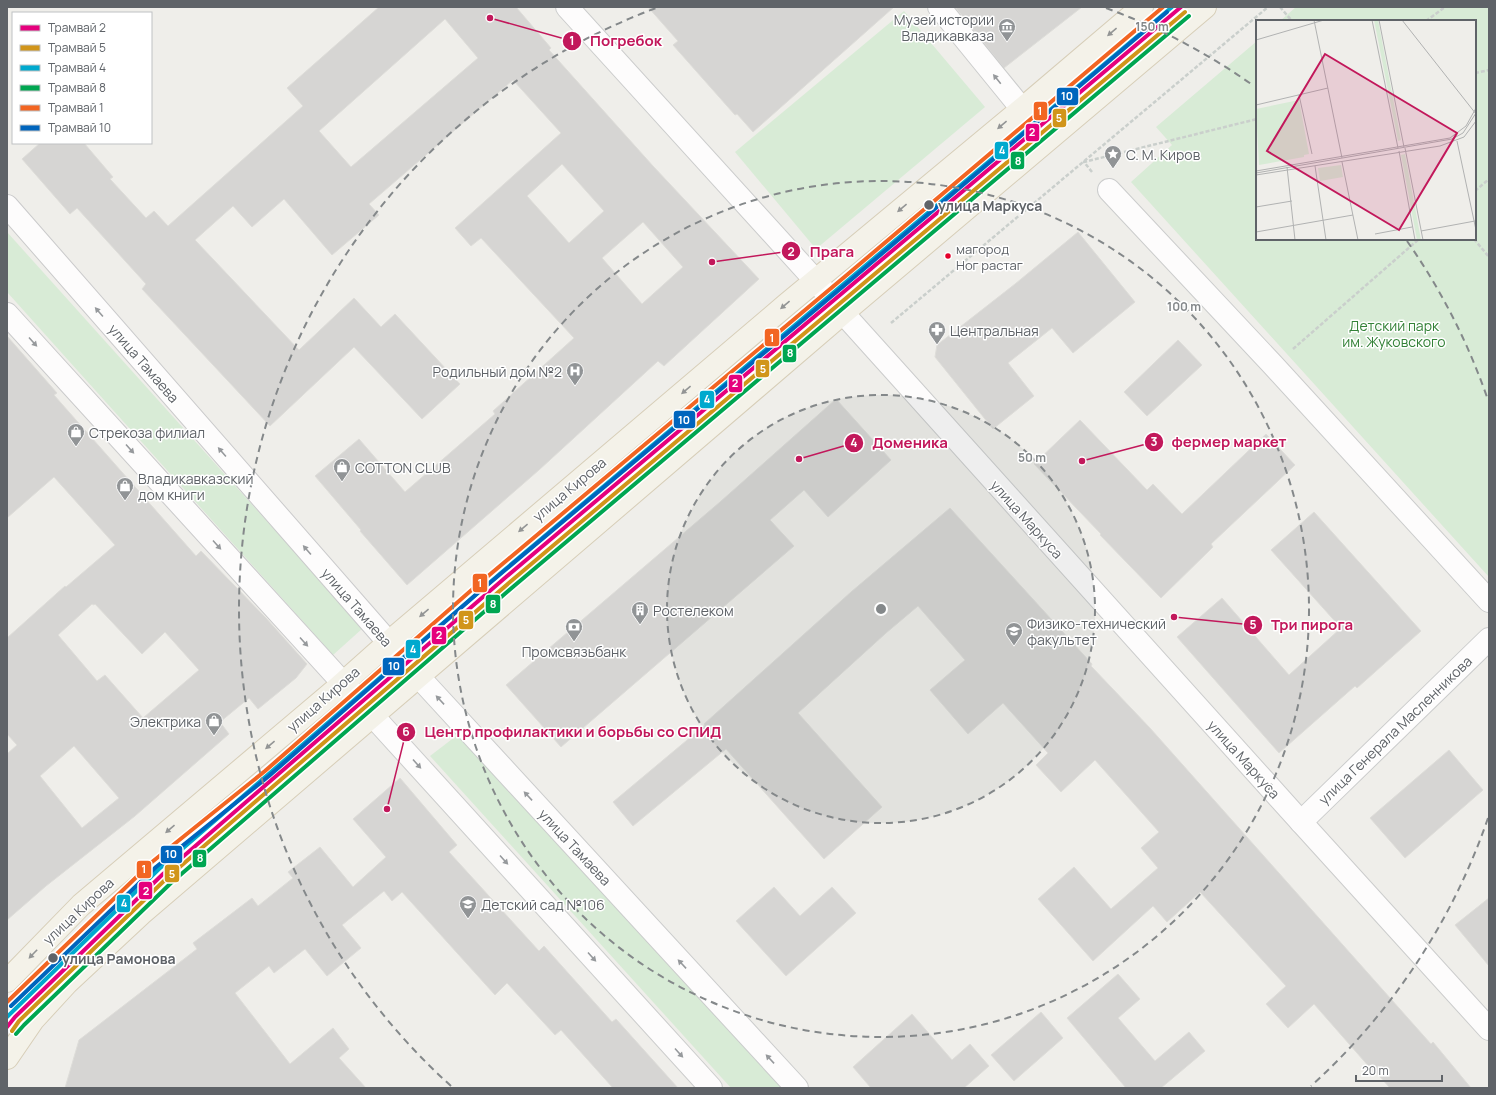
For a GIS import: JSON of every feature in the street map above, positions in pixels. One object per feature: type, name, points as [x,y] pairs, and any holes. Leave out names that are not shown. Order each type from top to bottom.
[{"type":"main road","name":"улица Кирова","points":[[7,981],[82,905],[815,280],[1022,109],[1142,7]]},
{"type":"main road","points":[[7,1058],[33,1020],[68,983],[140,914],[843,313],[1205,7]]},
{"type":"street","name":"улица Маркуса","points":[[567,7],[815,280],[1301,822],[1489,1029]]},
{"type":"street","points":[[939,7],[1022,109]]},
{"type":"street","points":[[1109,190],[1273,365],[1489,601]]},
{"type":"street","name":"улица Тамаева","points":[[7,206],[388,643],[797,1088]]},
{"type":"street","points":[[7,314],[711,1088]]},
{"type":"street","name":"улица Генерала Масленникова","points":[[1301,822],[1489,639]]},
{"type":"path","points":[[891,323],[1268,7]]},
{"type":"path","points":[[1280,7],[1291,20]]},
{"type":"path","points":[[1427,20],[1445,7]]},
{"type":"path","points":[[1476,73],[1489,70]]},
{"type":"path","points":[[1084,162],[1256,119]]},
{"type":"path","points":[[1084,162],[1109,190]]},
{"type":"path","points":[[1476,190],[1489,179]]},
{"type":"path","points":[[1273,365],[1418,240]]},
{"type":"path","points":[[1475,240],[1489,257]]},
{"type":"green space","name":"Детский парк им. Жуковского","points":[[1296,7],[1489,7],[1489,577],[1131,182],[1172,145],[1156,127],[1256,42],[1256,240],[1476,240],[1476,20],[1281,20]]},
{"type":"green space","points":[[904,11],[985,107],[816,249],[735,152]]},
{"type":"green space","points":[[7,232],[363,628],[333,655],[7,292]]},
{"type":"green space","points":[[460,733],[782,1088],[731,1088],[430,756]]},
{"type":"building","points":[[379,7],[516,7],[551,48],[549,50],[653,166],[759,279],[664,366],[658,361],[539,470],[407,585],[315,476],[359,439],[405,492],[495,414],[493,411],[574,338],[481,238],[471,246],[455,228],[561,133],[513,80],[369,204],[379,215],[332,255],[284,199],[252,227],[233,206],[195,240],[299,350],[354,298],[381,327],[395,314],[460,384],[422,419],[354,347],[270,426],[142,289],[146,284],[77,208],[70,214],[22,159],[39,144],[85,144],[113,177],[110,179],[146,218],[154,211],[168,226],[303,106],[287,88]],"holes":[[[445,19],[478,58],[351,167],[319,131]],[[562,164],[604,211],[569,243],[527,196]],[[643,222],[683,267],[642,304],[602,258]]]},
{"type":"building","points":[[648,7],[894,7],[753,132],[737,114],[735,115],[673,45],[678,41]]},
{"type":"building","name":"Музей истории Владикавказа","points":[[955,7],[1082,7],[1004,68]]},
{"type":"building","points":[[1078,232],[1135,302],[1073,353],[1052,328],[1008,363],[1034,396],[993,429],[935,357],[937,345]]},
{"type":"building","points":[[7,336],[57,393],[54,395],[196,556],[201,551],[266,618],[307,664],[296,678],[258,709],[249,698],[220,722],[229,734],[135,816],[46,886],[7,920],[7,754],[17,745],[7,734],[7,638],[65,586],[66,587],[115,545],[54,477],[7,518]],"holes":[[[92,604],[95,604],[142,654],[165,632],[199,670],[143,718],[105,675],[97,681],[58,635]],[[74,746],[119,798],[82,828],[40,776]]]},
{"type":"building","points":[[1178,340],[1202,365],[1147,416],[1124,392]]},
{"type":"building","name":"Ростелеком","points":[[836,399],[891,460],[828,517],[804,490],[770,520],[794,546],[561,747],[506,685],[720,502]]},
{"type":"building","points":[[1080,420],[1147,490],[1153,484],[1182,514],[1266,434],[1295,465],[1211,544],[1213,547],[1161,598],[1034,464]]},
{"type":"building","points":[[950,508],[1092,664],[1091,666],[1150,728],[1431,1044],[1433,1042],[1471,1088],[1390,1088],[1372,1068],[1371,1069],[1314,1004],[1288,1028],[1266,1004],[1286,986],[1200,892],[1167,922],[1153,906],[1093,961],[1038,899],[1074,867],[1111,909],[1158,868],[1141,848],[1159,832],[1095,760],[1061,792],[1036,765],[1048,753],[1003,703],[968,734],[930,690],[965,660],[918,606],[798,713],[882,807],[824,859],[726,749],[633,826],[613,802],[705,725],[704,724],[851,592]]},
{"type":"building","points":[[1314,512],[1421,631],[1357,688],[1355,686],[1279,753],[1177,637],[1222,598],[1289,675],[1341,628],[1271,550]]},
{"type":"building","points":[[1449,750],[1483,790],[1405,858],[1370,818]]},
{"type":"building","points":[[400,778],[457,845],[449,852],[539,951],[544,946],[612,1022],[616,1019],[678,1088],[613,1088],[561,1030],[555,1035],[507,983],[495,995],[402,892],[392,901],[384,891],[342,925],[361,948],[327,976],[305,949],[274,973],[269,966],[235,993],[290,1064],[333,1028],[349,1049],[339,1058],[366,1088],[65,1088],[79,1040],[197,949],[193,943],[252,898],[258,906],[293,878],[288,872],[320,847],[353,887],[386,857],[353,819]]},
{"type":"building","points":[[774,887],[800,916],[832,887],[856,913],[786,976],[736,921]]},
{"type":"building","points":[[1489,898],[1489,966],[1455,925]]},
{"type":"building","points":[[1118,974],[1140,999],[1118,1018],[1155,1061],[1189,1032],[1205,1051],[1161,1088],[1126,1088],[1067,1018]]},
{"type":"building","points":[[1041,1012],[1063,1038],[1014,1081],[991,1055]]},
{"type":"building","points":[[912,1014],[952,1060],[970,1044],[989,1066],[964,1088],[871,1088],[853,1067]]},
{"type":"tram line","name":"1","points":[[7,1002],[152,862],[265,771],[475,587],[1163,7]]},
{"type":"tram line","name":"4","points":[[7,1017],[159,869],[502,572],[1172,7]]},
{"type":"tram line","name":"2","points":[[7,1027],[15,1017],[163,874],[506,577],[1181,7]]},
{"type":"tram line","name":"10","points":[[11,1006],[156,867],[269,776],[479,592],[1167,12]]},
{"type":"tram line","name":"5","points":[[12,1031],[19,1021],[167,878],[510,582],[1185,12]]},
{"type":"tram line","name":"8","points":[[16,1034],[171,883],[514,586],[1189,16]]},
{"type":"place","name":"Погребок","points":[[490,18]]},
{"type":"place","name":"Музей истории Владикавказа","points":[[1007,42]]},
{"type":"place","name":"С. М. Киров","points":[[1113,169]]},
{"type":"place","name":"улица Маркуса","points":[[929,205]]},
{"type":"place","name":"магород Ног растаг","points":[[948,256]]},
{"type":"place","name":"Прага","points":[[712,262]]},
{"type":"place","name":"Центральная","points":[[937,345]]},
{"type":"place","name":"Родильный дом №2","points":[[575,386]]},
{"type":"place","name":"Стрекоза филиал","points":[[76,447]]},
{"type":"place","name":"Доменика","points":[[799,459]]},
{"type":"place","name":"фермер маркет","points":[[1082,461]]},
{"type":"place","name":"COTTON CLUB","points":[[342,482]]},
{"type":"place","name":"Владикавказский дом книги","points":[[125,501]]},
{"type":"place","name":"Три пирога","points":[[1174,617]]},
{"type":"place","name":"Ростелеком","points":[[640,625]]},
{"type":"place","name":"Промсвязьбанк","points":[[574,642]]},
{"type":"place","name":"Физико-технический факультет","points":[[1014,646]]},
{"type":"place","name":"Электрика","points":[[214,736]]},
{"type":"place","name":"Центр профилактики и борьбы со СПИД","points":[[387,809]]},
{"type":"place","name":"Детский сад №106","points":[[468,919]]},
{"type":"place","name":"улица Рамонова","points":[[53,958]]}]
